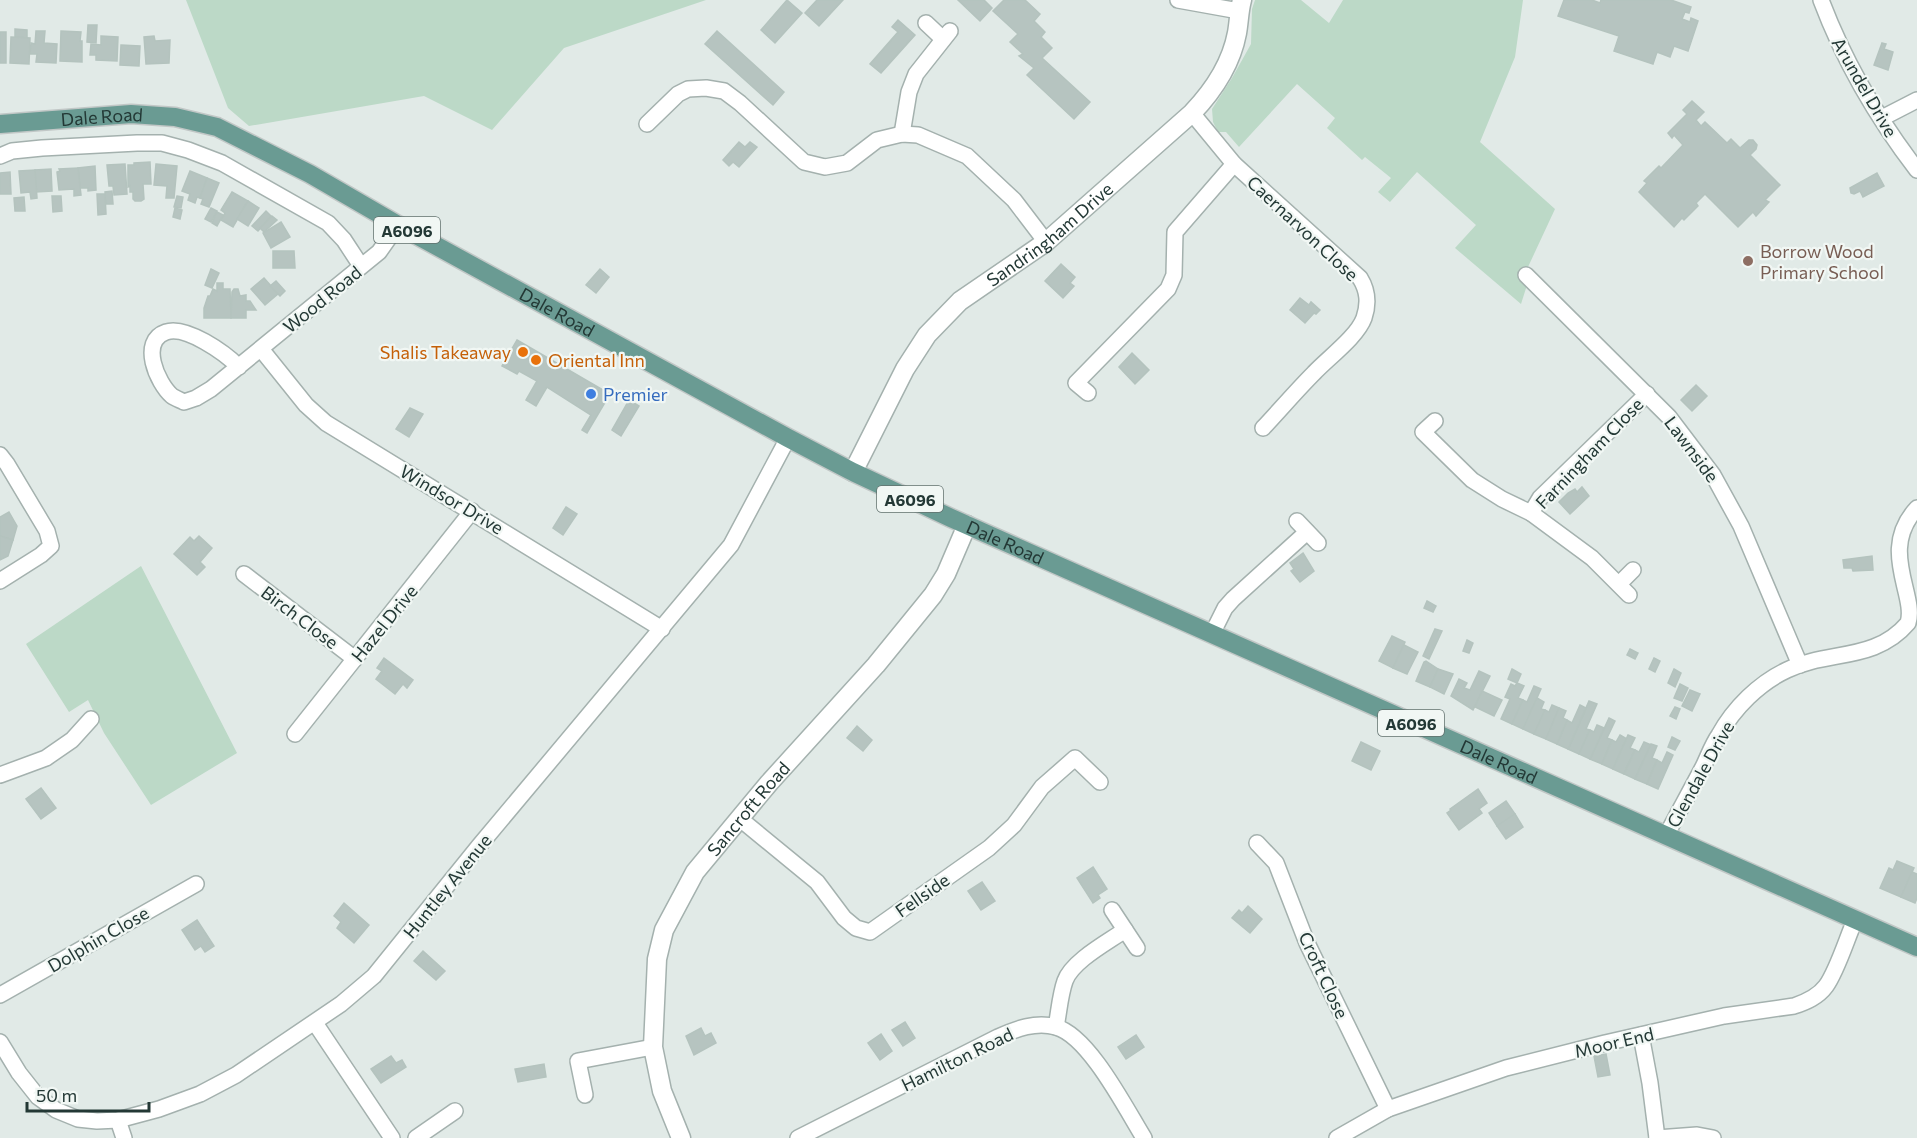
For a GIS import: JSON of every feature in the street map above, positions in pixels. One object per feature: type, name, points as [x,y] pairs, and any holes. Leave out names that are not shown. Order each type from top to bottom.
[{"type":"main road","name":"Dale Road","points":[[0,124],[132,114],[175,117],[217,127],[310,174],[398,225],[853,472],[967,525],[1855,920]]},
{"type":"main road","name":"A6096","points":[[1855,920],[1917,947]]},
{"type":"street","points":[[1178,0],[1240,6]]},
{"type":"street","name":"Arundel Drive","points":[[1821,0],[1837,40],[1856,76],[1917,170]]},
{"type":"street","name":"Sandringham Drive","points":[[853,472],[905,369],[927,335],[960,302],[1046,242],[1192,113],[1211,91],[1228,63],[1236,38],[1240,6]]},
{"type":"street","points":[[902,134],[909,92],[916,74],[947,35],[926,23]]},
{"type":"street","points":[[647,124],[678,94],[688,88],[706,88],[724,92],[804,162],[814,165],[825,167],[847,163],[877,140],[902,134],[918,135],[967,156],[1014,200],[1046,242]]},
{"type":"street","points":[[1882,118],[1917,100]]},
{"type":"street","name":"Caernarvon Close","points":[[1192,113],[1234,164],[1360,278],[1366,288],[1368,299],[1364,317],[1358,328],[1263,428]]},
{"type":"street","name":"Dale Road","points":[[0,156],[42,148],[137,143],[162,143],[188,150],[222,163],[328,224],[344,240],[362,266]]},
{"type":"street","points":[[1082,388],[1168,289],[1174,275],[1175,232],[1234,164]]},
{"type":"street","name":"Wood Road","points":[[239,367],[225,353],[181,332],[165,332],[155,341],[152,351],[152,360],[159,379],[172,396],[184,402],[196,398],[239,367],[362,266],[383,247],[398,225]]},
{"type":"street","name":"Lawnside","points":[[1526,274],[1647,394],[1688,440],[1723,490],[1741,526],[1800,665]]},
{"type":"street","name":"Windsor Drive","points":[[261,349],[306,405],[326,423],[662,629]]},
{"type":"street","name":"Farningham Close","points":[[1531,513],[1540,498],[1647,394]]},
{"type":"street","name":"Farningham Close","points":[[1435,421],[1423,432],[1472,480],[1502,499],[1531,513],[1592,558],[1624,590],[1633,570]]},
{"type":"street","name":"Huntley Avenue","points":[[0,1042],[19,1073],[38,1097],[56,1110],[78,1119],[118,1120],[159,1109],[200,1094],[236,1075],[341,1004],[374,976],[479,846],[731,545],[788,438]]},
{"type":"street","points":[[0,455],[47,531],[51,546],[0,581]]},
{"type":"street","name":"Glendale Drive","points":[[1666,836],[1717,737],[1730,718],[1755,691],[1776,676],[1800,665],[1870,650],[1891,638],[1915,616],[1915,605],[1903,557],[1901,537],[1906,522],[1917,508]]},
{"type":"street","name":"Hazel Drive","points":[[295,734],[472,511]]},
{"type":"street","name":"Sancroft Road","points":[[681,1138],[662,1090],[653,1047],[657,959],[664,930],[695,872],[739,818],[876,665],[933,595],[946,574],[967,525]]},
{"type":"street","points":[[1212,634],[1223,612],[1233,599],[1307,532]]},
{"type":"street","name":"Birch Close","points":[[244,574],[355,659]]},
{"type":"street","points":[[0,775],[46,758],[72,740],[91,719]]},
{"type":"street","name":"Fellside","points":[[739,818],[817,882],[844,918],[856,928],[870,932],[989,848],[1014,825],[1042,787],[1076,758],[1100,782]]},
{"type":"street","name":"Croft Close","points":[[1257,843],[1276,863],[1307,943],[1388,1109]]},
{"type":"street","name":"Dolphin Close","points":[[0,995],[196,884]]},
{"type":"street","points":[[1112,910],[1137,948]]},
{"type":"street","name":"Moor End","points":[[1337,1138],[1388,1109],[1506,1068],[1724,1016],[1794,1006],[1809,1000],[1827,985],[1855,920]]},
{"type":"street","points":[[1125,930],[1087,956],[1069,974],[1065,981],[1056,1027],[1075,1037],[1101,1068],[1144,1138]]},
{"type":"street","points":[[315,1023],[392,1138]]},
{"type":"street","name":"Hamilton Road","points":[[798,1138],[998,1037],[1030,1025],[1056,1027]]},
{"type":"street","points":[[1641,1035],[1657,1138],[1697,1135],[1713,1138]]},
{"type":"street","points":[[585,1095],[578,1061],[653,1047]]},
{"type":"street","points":[[416,1138],[455,1111]]},
{"type":"street","points":[[118,1120],[124,1138]]},
{"type":"green space","points":[[186,0],[706,0],[564,48],[492,130],[424,96],[249,126],[228,108]]},
{"type":"green space","points":[[1255,0],[1301,0],[1329,23],[1343,0],[1523,0],[1515,57],[1480,142],[1555,209],[1528,267],[1520,275],[1527,285],[1521,304],[1455,248],[1476,225],[1417,172],[1390,202],[1378,192],[1391,178],[1365,157],[1362,160],[1327,128],[1335,118],[1297,84],[1239,147],[1226,132],[1218,132],[1213,122],[1212,109],[1251,44],[1252,9]]},
{"type":"green space","points":[[141,566],[237,753],[151,805],[104,733],[88,700],[69,712],[26,644]]},
{"type":"building","points":[[787,0],[802,13],[775,43],[761,30]]},
{"type":"building","points":[[817,0],[843,0],[819,26],[805,13]]},
{"type":"building","points":[[958,0],[984,0],[992,8],[980,21]]},
{"type":"building","points":[[1004,0],[1025,0],[1040,14],[1034,21],[1045,32],[1041,37],[1052,48],[1042,58],[1090,102],[1074,119],[1027,75],[1034,68],[1019,56],[1023,54],[1010,42],[1018,34],[993,11]]},
{"type":"building","points":[[1564,0],[1592,0],[1600,3],[1601,0],[1671,0],[1691,7],[1689,13],[1685,12],[1682,19],[1690,22],[1691,18],[1698,21],[1688,51],[1674,46],[1670,57],[1657,52],[1653,64],[1614,51],[1619,36],[1558,16]]},
{"type":"building","points":[[898,20],[915,35],[881,73],[870,64],[898,32],[892,27]]},
{"type":"building","points":[[88,25],[97,25],[96,43],[87,42]]},
{"type":"building","points":[[15,29],[27,30],[27,38],[15,37]]},
{"type":"building","points":[[36,31],[45,31],[44,43],[57,44],[56,63],[36,62],[37,54],[30,54],[31,43],[35,44]]},
{"type":"building","points":[[61,31],[81,32],[82,62],[60,61]]},
{"type":"building","points":[[717,31],[784,92],[773,105],[705,44]]},
{"type":"building","points":[[0,32],[6,32],[6,63],[0,63]]},
{"type":"building","points":[[101,36],[118,37],[117,61],[96,60],[96,55],[90,55],[91,44],[101,45]]},
{"type":"building","points":[[154,36],[155,41],[170,40],[169,63],[146,64],[144,37]]},
{"type":"building","points":[[11,37],[30,38],[29,64],[10,63]]},
{"type":"building","points":[[1882,43],[1886,44],[1884,49],[1893,52],[1888,70],[1874,65]]},
{"type":"building","points":[[121,45],[140,46],[139,66],[120,65]]},
{"type":"building","points":[[1692,101],[1704,112],[1696,120],[1701,126],[1705,122],[1727,143],[1731,139],[1740,148],[1749,140],[1753,140],[1757,145],[1750,155],[1780,185],[1765,200],[1769,202],[1756,216],[1753,212],[1738,227],[1705,194],[1696,203],[1698,206],[1674,227],[1639,192],[1647,183],[1644,181],[1659,166],[1661,168],[1683,145],[1674,135],[1672,138],[1668,133],[1687,114],[1683,110]]},
{"type":"building","points":[[739,142],[745,147],[750,142],[757,147],[739,167],[733,162],[729,166],[723,160]]},
{"type":"building","points":[[150,162],[151,184],[143,184],[144,199],[135,201],[133,192],[130,192],[130,186],[128,187],[128,165]]},
{"type":"building","points":[[125,164],[127,194],[114,195],[113,186],[109,186],[107,165]]},
{"type":"building","points":[[156,164],[177,166],[174,198],[166,198],[167,186],[154,185]]},
{"type":"building","points":[[95,166],[96,190],[88,191],[88,188],[80,188],[78,168]]},
{"type":"building","points":[[78,168],[81,195],[74,196],[74,189],[59,190],[57,172],[60,171],[59,169]]},
{"type":"building","points":[[51,169],[52,191],[36,192],[35,170]]},
{"type":"building","points":[[35,170],[37,198],[31,199],[30,192],[21,193],[19,171]]},
{"type":"building","points":[[190,171],[207,178],[200,198],[197,197],[195,203],[188,200],[190,194],[182,191]]},
{"type":"building","points":[[10,172],[11,194],[0,194],[0,173]]},
{"type":"building","points":[[1877,173],[1884,186],[1863,197],[1860,191],[1851,193],[1850,188]]},
{"type":"building","points":[[207,178],[219,183],[209,207],[201,204],[203,199],[200,198]]},
{"type":"building","points":[[112,191],[113,204],[106,204],[105,192]]},
{"type":"building","points":[[232,192],[248,201],[233,227],[221,220],[225,213],[221,210]]},
{"type":"building","points":[[97,194],[105,194],[106,214],[98,215]]},
{"type":"building","points":[[52,196],[61,196],[62,211],[53,212]]},
{"type":"building","points":[[177,196],[183,197],[181,208],[174,207]]},
{"type":"building","points":[[24,197],[25,211],[15,211],[14,198]]},
{"type":"building","points":[[248,201],[259,208],[248,226],[237,219]]},
{"type":"building","points":[[175,208],[182,210],[180,219],[173,217]]},
{"type":"building","points":[[211,208],[217,211],[211,222],[205,219]]},
{"type":"building","points":[[266,211],[271,216],[258,231],[252,226]]},
{"type":"building","points":[[217,212],[223,215],[217,226],[212,223]]},
{"type":"building","points":[[272,216],[277,220],[264,232],[260,228]]},
{"type":"building","points":[[281,222],[290,237],[271,248],[263,233]]},
{"type":"building","points":[[273,251],[294,251],[295,268],[273,268]]},
{"type":"building","points":[[1061,264],[1075,277],[1070,283],[1074,286],[1063,298],[1045,281]]},
{"type":"building","points":[[211,269],[219,273],[212,288],[205,285]]},
{"type":"building","points":[[600,269],[609,277],[596,293],[586,285]]},
{"type":"building","points":[[264,278],[278,294],[265,305],[251,289]]},
{"type":"building","points":[[276,281],[285,291],[280,296],[270,286]]},
{"type":"building","points":[[217,283],[223,283],[223,289],[230,289],[231,318],[204,318],[208,296],[213,289],[217,291]]},
{"type":"building","points":[[234,289],[238,289],[240,296],[246,295],[246,301],[250,301],[256,310],[246,310],[246,318],[231,318]]},
{"type":"building","points":[[1300,298],[1309,305],[1311,302],[1320,310],[1305,323],[1290,310]]},
{"type":"building","points":[[517,340],[610,394],[587,433],[582,430],[591,415],[547,387],[536,406],[526,400],[537,381],[519,371],[517,374],[502,366]]},
{"type":"building","points":[[1132,353],[1149,370],[1135,384],[1119,367]]},
{"type":"building","points":[[1696,385],[1707,396],[1692,411],[1681,400]]},
{"type":"building","points":[[629,400],[639,406],[621,436],[612,430]]},
{"type":"building","points":[[410,408],[423,414],[409,437],[396,429]]},
{"type":"building","points":[[1582,487],[1589,496],[1570,514],[1559,502],[1568,493],[1575,489],[1577,492]]},
{"type":"building","points":[[566,507],[577,514],[563,535],[553,528]]},
{"type":"building","points":[[9,512],[17,526],[13,540],[0,536],[0,517]]},
{"type":"building","points":[[0,536],[13,540],[8,556],[0,560]]},
{"type":"building","points":[[199,536],[212,548],[200,562],[205,567],[197,575],[174,554],[190,537],[194,541]]},
{"type":"building","points":[[1303,553],[1314,571],[1300,582],[1291,571],[1294,569],[1290,563]]},
{"type":"building","points":[[1872,556],[1873,570],[1853,571],[1852,568],[1844,568],[1843,560]]},
{"type":"building","points":[[1427,601],[1436,606],[1433,612],[1424,608]]},
{"type":"building","points":[[1435,629],[1442,631],[1429,659],[1423,656]]},
{"type":"building","points":[[1392,636],[1405,642],[1393,668],[1379,661]]},
{"type":"building","points":[[1467,640],[1473,643],[1469,653],[1463,651]]},
{"type":"building","points":[[1404,645],[1418,652],[1407,674],[1393,668]]},
{"type":"building","points":[[1630,649],[1638,653],[1635,659],[1627,655]]},
{"type":"building","points":[[384,658],[413,680],[407,688],[403,684],[395,694],[376,679],[382,671],[377,668]]},
{"type":"building","points":[[1654,658],[1660,661],[1655,672],[1649,669]]},
{"type":"building","points":[[1426,661],[1438,669],[1430,687],[1416,681]]},
{"type":"building","points":[[1438,669],[1453,674],[1444,694],[1430,687]]},
{"type":"building","points":[[1512,669],[1521,674],[1517,683],[1508,679]]},
{"type":"building","points":[[1674,669],[1681,673],[1675,687],[1668,683]]},
{"type":"building","points":[[1479,671],[1490,676],[1473,710],[1451,696],[1459,679],[1467,683],[1464,688],[1470,690]]},
{"type":"building","points":[[1517,683],[1524,686],[1518,698],[1523,700],[1512,724],[1501,719],[1510,699],[1505,697],[1511,684],[1515,686]]},
{"type":"building","points":[[1680,684],[1688,688],[1682,701],[1674,698]]},
{"type":"building","points":[[1534,686],[1541,689],[1523,729],[1512,724],[1523,700],[1527,702]]},
{"type":"building","points":[[1690,690],[1700,694],[1692,711],[1682,706]]},
{"type":"building","points":[[1482,691],[1502,700],[1494,716],[1475,707]]},
{"type":"building","points":[[1537,698],[1544,702],[1541,709],[1545,710],[1534,734],[1523,729]]},
{"type":"building","points":[[1589,701],[1597,704],[1586,729],[1590,730],[1579,754],[1568,749]]},
{"type":"building","points":[[1552,705],[1559,708],[1546,739],[1534,734],[1545,710],[1549,712]]},
{"type":"building","points":[[1580,705],[1586,708],[1568,749],[1557,744],[1567,720],[1572,723]]},
{"type":"building","points":[[1675,707],[1680,709],[1676,719],[1670,716]]},
{"type":"building","points":[[1559,708],[1566,711],[1563,718],[1567,720],[1557,744],[1546,739]]},
{"type":"building","points":[[1609,718],[1615,721],[1607,738],[1612,740],[1602,764],[1590,759]]},
{"type":"building","points":[[1597,725],[1604,728],[1590,759],[1579,754],[1590,730],[1594,732]]},
{"type":"building","points":[[857,726],[872,740],[863,751],[847,738]]},
{"type":"building","points":[[1620,735],[1627,739],[1613,769],[1602,764],[1612,740],[1616,742]]},
{"type":"building","points":[[1628,735],[1635,738],[1630,748],[1635,750],[1624,774],[1613,769]]},
{"type":"building","points":[[1672,737],[1680,741],[1675,750],[1668,747]]},
{"type":"building","points":[[1361,742],[1380,751],[1371,770],[1352,761]]},
{"type":"building","points":[[1644,742],[1651,745],[1635,779],[1624,774],[1635,750],[1639,752]]},
{"type":"building","points":[[1651,744],[1657,746],[1652,758],[1657,760],[1647,784],[1635,779]]},
{"type":"building","points":[[1667,752],[1673,755],[1658,789],[1647,784],[1657,760],[1662,763]]},
{"type":"building","points":[[41,788],[56,808],[41,819],[26,799]]},
{"type":"building","points":[[1478,789],[1487,803],[1479,809],[1482,813],[1459,830],[1447,813]]},
{"type":"building","points":[[1506,801],[1515,814],[1497,826],[1489,813]]},
{"type":"building","points":[[1515,814],[1523,827],[1506,839],[1497,826]]},
{"type":"building","points":[[1897,861],[1914,868],[1901,897],[1880,888],[1889,868],[1893,870]]},
{"type":"building","points":[[1093,867],[1107,889],[1098,895],[1100,898],[1093,903],[1077,878]]},
{"type":"building","points":[[1912,872],[1917,874],[1915,903],[1901,897]]},
{"type":"building","points":[[982,882],[995,901],[981,910],[968,891]]},
{"type":"building","points":[[344,903],[369,925],[354,943],[337,928],[341,922],[334,916]]},
{"type":"building","points":[[1248,906],[1262,919],[1250,933],[1232,918],[1239,910],[1242,913]]},
{"type":"building","points":[[197,920],[214,946],[205,952],[201,946],[195,950],[182,930]]},
{"type":"building","points":[[423,951],[445,971],[436,980],[414,961]]},
{"type":"building","points":[[905,1022],[915,1038],[903,1046],[892,1030]]},
{"type":"building","points":[[701,1028],[705,1036],[711,1033],[716,1043],[694,1055],[686,1036]]},
{"type":"building","points":[[881,1034],[892,1051],[880,1060],[868,1043]]},
{"type":"building","points":[[1136,1035],[1144,1047],[1126,1059],[1118,1047]]},
{"type":"building","points":[[1606,1054],[1610,1075],[1598,1077],[1594,1056]]},
{"type":"building","points":[[391,1056],[396,1063],[402,1060],[406,1067],[381,1083],[371,1069]]},
{"type":"building","points":[[544,1064],[546,1077],[518,1082],[515,1069]]},
{"type":"place","name":"Borrow Wood Primary School","points":[[1748,261]]},
{"type":"place","name":"Shalis Takeaway","points":[[523,352]]},
{"type":"place","name":"Oriental Inn","points":[[536,360]]},
{"type":"place","name":"Premier","points":[[591,394]]}]
